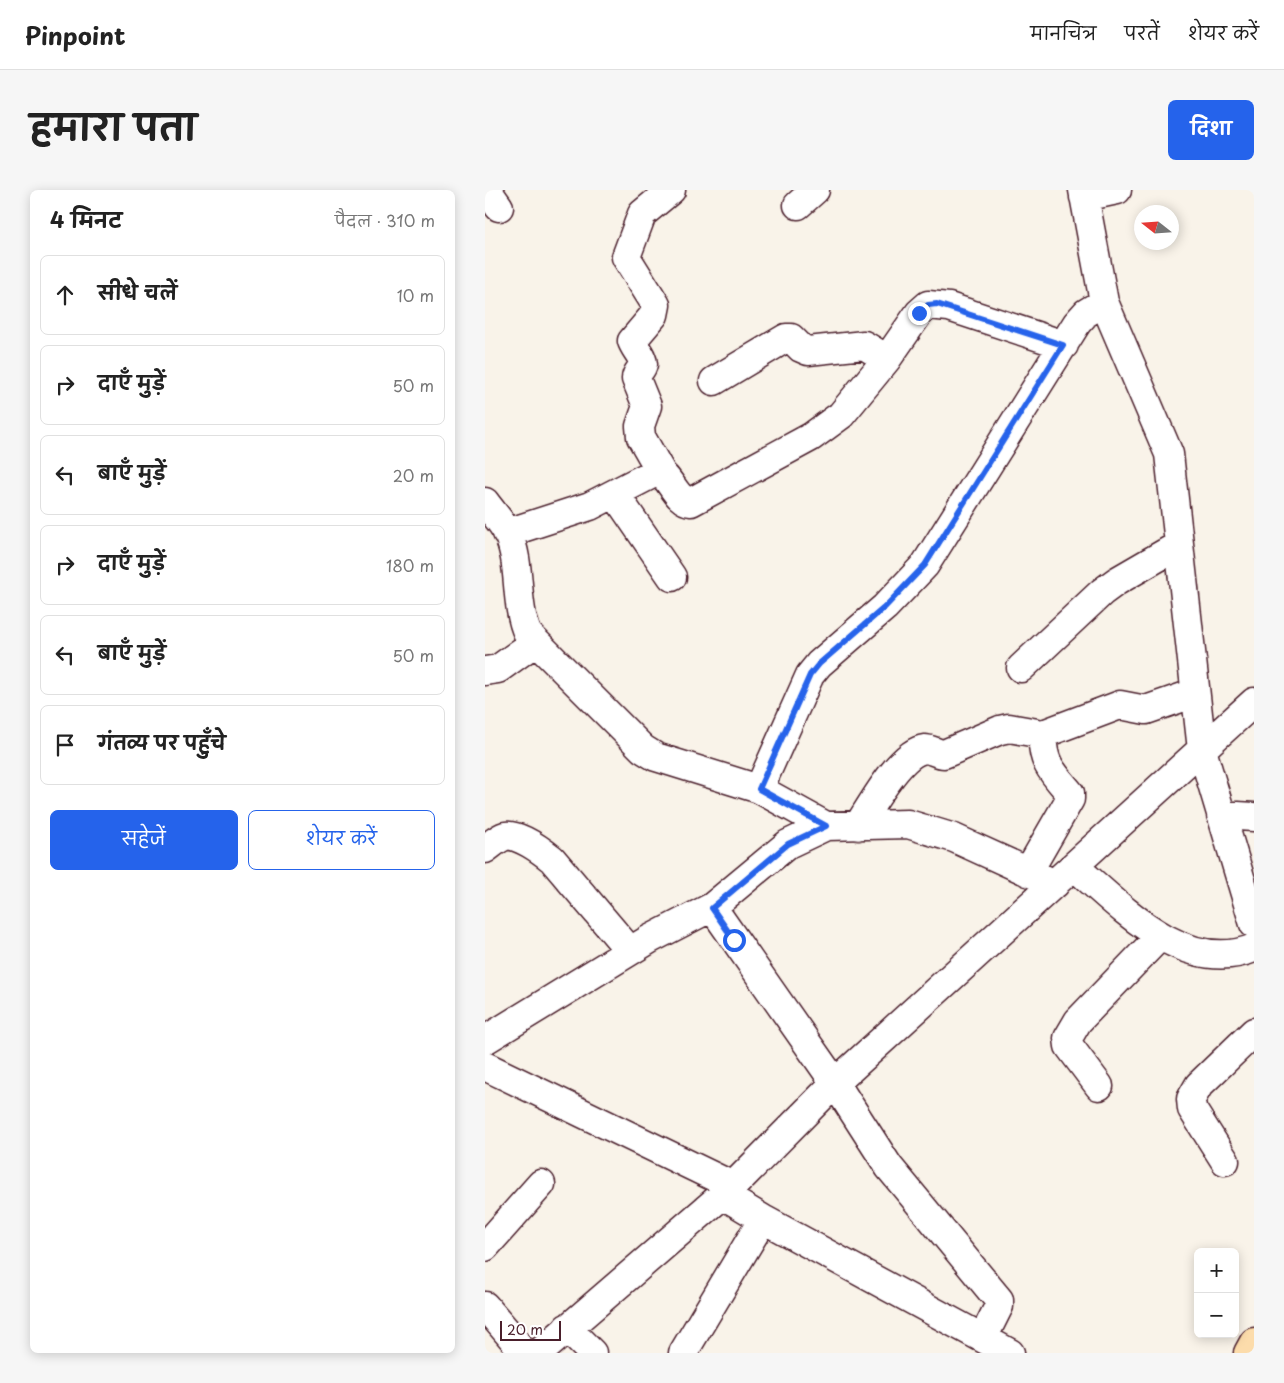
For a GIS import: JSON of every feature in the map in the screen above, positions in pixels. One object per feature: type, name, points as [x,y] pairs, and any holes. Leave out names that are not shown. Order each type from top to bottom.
[{"type":"main road","points":[[1248,1353],[1254,1342]]},
{"type":"street","points":[[671,190],[642,214],[627,258],[656,305],[654,315],[632,341],[642,360],[642,368],[636,375],[636,379],[647,406],[640,426],[641,437],[661,472],[682,499],[691,502],[829,426],[841,415],[887,359],[919,313],[928,305],[937,304],[1063,345]]},
{"type":"street","points":[[1117,190],[1084,194],[1104,302],[1169,454],[1202,750],[1254,924]]},
{"type":"street","points":[[759,789],[810,675],[819,664],[885,607],[925,565],[1077,323],[1086,313],[1104,302]]},
{"type":"street","points":[[714,381],[787,338],[791,338],[801,348],[808,351],[864,345],[887,359]]},
{"type":"street","points":[[507,533],[591,506],[654,472],[661,472]]},
{"type":"street","points":[[615,494],[672,577]]},
{"type":"street","points":[[485,502],[507,533],[514,555],[524,622],[534,643],[643,749],[656,757],[759,789],[826,826]]},
{"type":"street","points":[[1021,668],[1102,592],[1117,581],[1179,545]]},
{"type":"street","points":[[485,671],[497,668],[534,643]]},
{"type":"street","points":[[857,826],[902,762],[915,753],[927,749],[944,754],[1009,728],[1043,734],[1120,706],[1146,710],[1195,693]]},
{"type":"street","points":[[539,1353],[728,1190],[835,1083],[1254,702]]},
{"type":"street","points":[[1028,872],[1070,799],[1070,793],[1045,759],[1042,749],[1043,734]]},
{"type":"street","points":[[1221,815],[1254,817]]},
{"type":"street","points":[[485,1040],[630,951],[712,908],[788,844],[826,826],[909,824],[954,838],[1028,872],[1064,875],[1130,914],[1160,936],[1193,950],[1221,954],[1243,952],[1254,948]]},
{"type":"street","points":[[485,850],[504,836],[511,836],[541,850],[552,859],[630,951]]},
{"type":"street","points":[[712,908],[835,1083],[889,1167],[999,1300],[999,1306],[983,1338]]},
{"type":"street","points":[[1099,1086],[1069,1046],[1068,1038],[1078,1021],[1160,936]]},
{"type":"street","points":[[1225,1161],[1192,1109],[1191,1098],[1193,1091],[1254,1032]]},
{"type":"street","points":[[485,1066],[728,1190],[763,1219],[1010,1353]]},
{"type":"street","points":[[485,1247],[541,1184]]},
{"type":"street","points":[[683,1353],[763,1219]]},
{"type":"street","points":[[485,1306],[525,1353]]},
{"type":"street","points":[[567,1328],[592,1353]]},
{"type":"route","points":[[734,940],[712,908],[788,844],[817,828],[826,826],[759,789],[810,675],[819,664],[906,587],[925,565],[1063,345],[937,304],[928,305],[919,313]]}]
